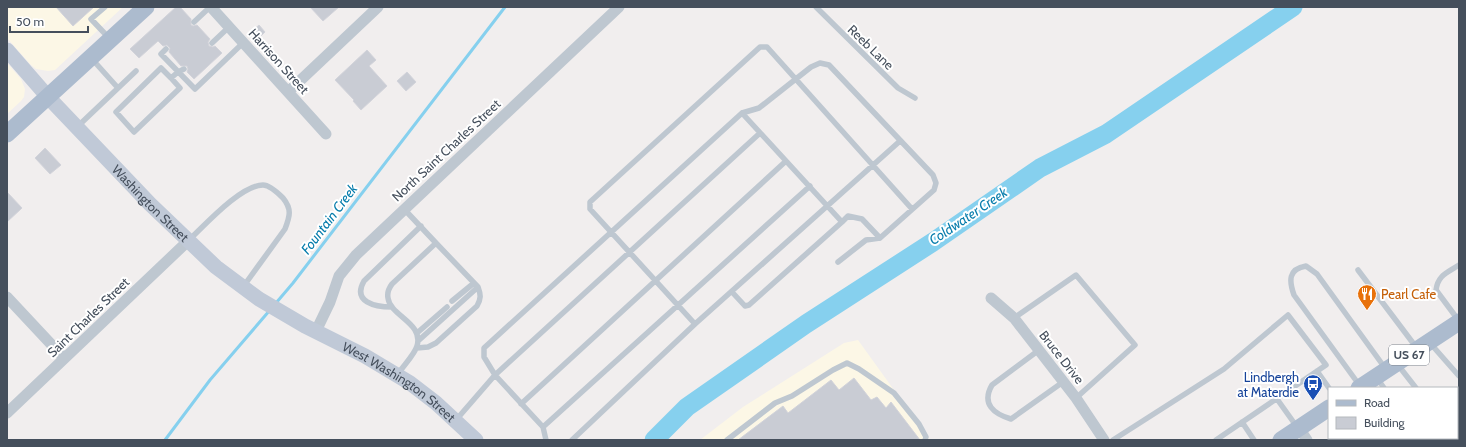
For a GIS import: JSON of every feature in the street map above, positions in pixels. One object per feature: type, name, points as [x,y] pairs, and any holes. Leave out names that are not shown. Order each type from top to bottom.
[{"type":"main road","points":[[7,134],[146,7]]},
{"type":"main road","name":"Washington Street","points":[[8,55],[150,204],[216,267],[259,299],[310,328]]},
{"type":"main road","name":"US 67","points":[[1362,387],[1386,375],[1423,346],[1458,325]]},
{"type":"main road","name":"West Washington Street","points":[[310,328],[365,356],[410,383],[436,403],[476,440]]},
{"type":"main road","points":[[1281,440],[1303,434],[1328,409]]},
{"type":"street","name":"Harrison Street","points":[[210,7],[244,42],[326,134]]},
{"type":"street","points":[[288,92],[378,7]]},
{"type":"street","name":"North Saint Charles Street","points":[[310,328],[330,302],[339,276],[356,255],[619,7]]},
{"type":"street","name":"Saint Charles Street","points":[[7,413],[188,241]]},
{"type":"street","points":[[7,297],[64,358]]},
{"type":"street","name":"Bruce Drive","points":[[991,298],[1014,318],[1076,398],[1104,440]]},
{"type":"lane","points":[[105,7],[91,19],[110,40]]},
{"type":"lane","points":[[194,22],[210,7]]},
{"type":"lane","name":"Reeb Lane","points":[[816,7],[898,88],[914,98]]},
{"type":"lane","points":[[212,43],[229,27]]},
{"type":"lane","points":[[166,49],[161,54],[195,89],[244,42]]},
{"type":"lane","points":[[695,324],[590,209],[590,202],[760,47],[767,47],[912,210]]},
{"type":"lane","points":[[91,58],[118,88]]},
{"type":"lane","points":[[546,440],[543,428],[495,375],[484,357],[484,348],[742,113],[759,108],[811,67],[820,63],[829,66],[933,175],[936,183],[934,190],[880,238],[866,240],[838,262]]},
{"type":"lane","points":[[161,68],[171,78],[180,88],[134,132],[116,112],[161,68]]},
{"type":"lane","points":[[171,78],[184,69]]},
{"type":"lane","points":[[76,127],[136,71]]},
{"type":"lane","points":[[742,113],[842,222]]},
{"type":"lane","points":[[455,420],[495,375],[760,133]]},
{"type":"lane","points":[[572,440],[695,324],[900,141]]},
{"type":"lane","points":[[521,404],[786,161]]},
{"type":"lane","points":[[188,241],[237,195],[251,187],[264,185],[278,192],[289,205],[289,218],[285,229],[242,287]]},
{"type":"lane","points":[[543,428],[810,186]]},
{"type":"lane","points":[[404,209],[422,226],[476,285],[481,294],[477,306],[436,343],[428,347],[417,348]]},
{"type":"lane","points":[[732,292],[745,306],[749,305],[848,216],[862,219],[880,238]]},
{"type":"lane","points":[[392,307],[373,305],[365,301],[361,294],[360,287],[364,280],[422,226]]},
{"type":"lane","points":[[397,376],[417,348],[418,341],[417,333],[411,324],[392,307],[388,300],[388,291],[392,284],[436,243]]},
{"type":"lane","points":[[1458,325],[1436,290],[1440,277],[1459,265]]},
{"type":"lane","points":[[1359,387],[1294,295],[1290,279],[1299,267],[1306,266],[1318,274],[1386,375],[1414,387]]},
{"type":"lane","points":[[1358,270],[1423,346],[1459,376]]},
{"type":"lane","points":[[1014,318],[1076,275],[1135,346],[1076,398]]},
{"type":"lane","points":[[452,301],[476,285]]},
{"type":"lane","points":[[418,341],[476,285]]},
{"type":"lane","points":[[417,333],[447,306]]},
{"type":"lane","points":[[1113,440],[1224,369],[1288,315],[1326,365],[1216,440]]},
{"type":"lane","points":[[1039,350],[992,386],[988,393],[988,401],[993,410],[999,415],[1011,420],[1063,382]]},
{"type":"lane","points":[[727,440],[775,403],[792,396],[833,370],[847,363],[859,369],[894,393],[919,424],[926,437],[925,440]]},
{"type":"lane","points":[[1317,371],[1328,387]]},
{"type":"lane","points":[[1277,399],[1303,434]]},
{"type":"lane","points":[[1242,422],[1254,440]]},
{"type":"shaded area","points":[[7,7],[123,7],[55,70],[48,71],[36,69],[31,65],[7,38]]},
{"type":"shaded area","points":[[7,63],[21,79],[25,89],[24,97],[7,114]]},
{"type":"shaded area","points":[[858,340],[930,440],[700,440],[743,407],[844,343]]},
{"type":"building","points":[[56,7],[94,7],[73,26]]},
{"type":"building","points":[[176,7],[180,7],[191,19],[191,25],[197,25],[210,39],[208,42],[209,46],[215,46],[222,53],[194,79],[187,72],[187,66],[181,66],[169,52],[170,48],[167,45],[163,46],[158,41],[139,58],[130,49]]},
{"type":"building","points":[[310,7],[339,7],[323,21]]},
{"type":"building","points":[[259,25],[265,32],[258,39],[251,32]]},
{"type":"building","points":[[367,50],[376,60],[369,66],[387,86],[361,110],[353,101],[354,100],[335,80]]},
{"type":"building","points":[[407,72],[416,82],[406,91],[397,81]]},
{"type":"building","points":[[45,148],[61,165],[50,174],[35,158]]},
{"type":"building","points":[[7,192],[22,208],[7,222]]},
{"type":"building","points":[[854,378],[871,400],[877,397],[886,408],[891,402],[920,440],[738,440],[783,406],[788,413],[831,380],[839,390]]},
{"type":"waterway","name":"Fountain Creek","points":[[276,303],[293,283],[505,7]]},
{"type":"waterway","name":"Coldwater Creek","points":[[654,440],[687,407],[806,324],[933,242],[1040,168],[1106,134],[1293,7]]},
{"type":"waterway","name":"Fountain Creek","points":[[165,440],[210,380],[270,310]]},
{"type":"place","name":"Pearl Cafe","points":[[1367,311]]},
{"type":"place","name":"Lindbergh at Materdie","points":[[1313,401]]}]
